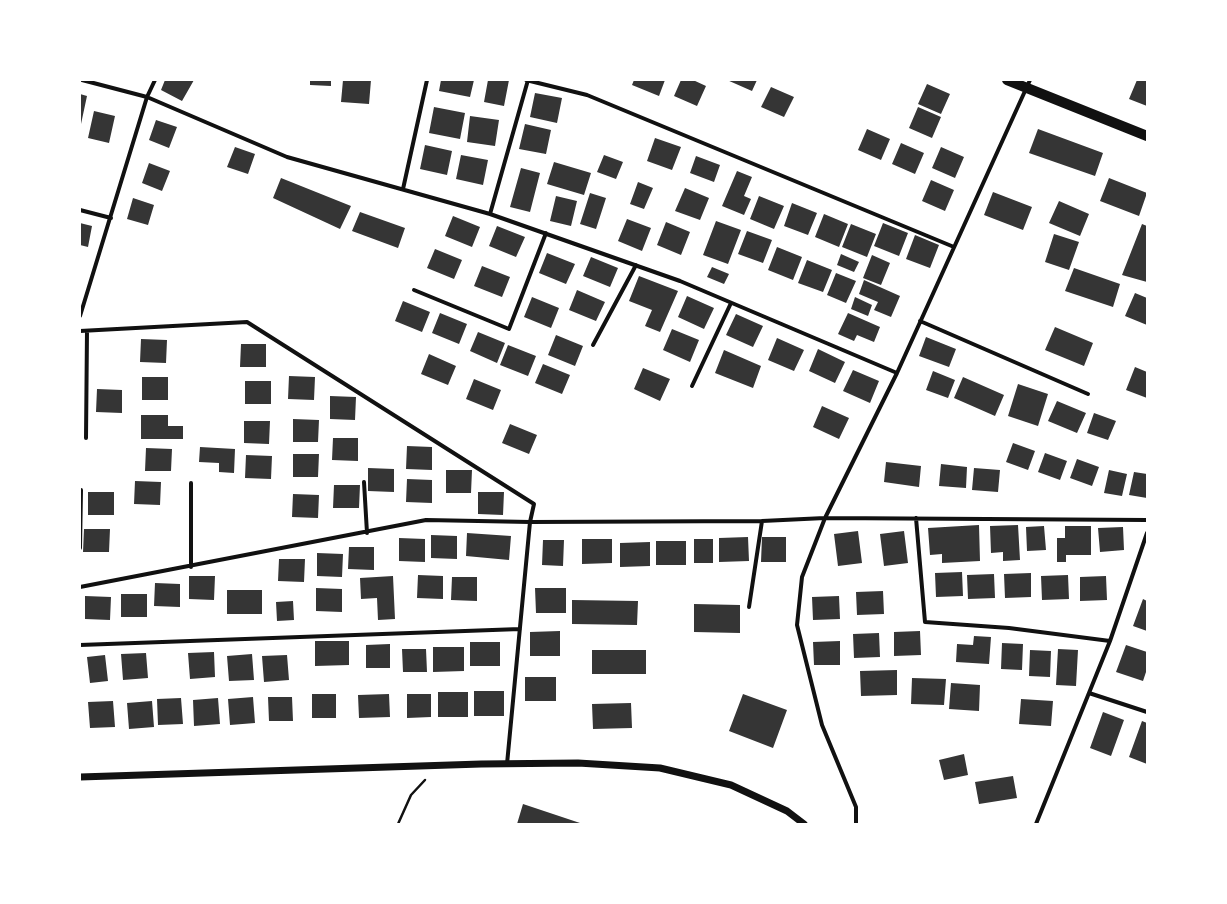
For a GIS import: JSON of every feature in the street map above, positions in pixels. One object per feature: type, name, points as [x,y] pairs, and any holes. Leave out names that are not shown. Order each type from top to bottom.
[{"type":"main road","points":[[1007,80],[1029,84],[1147,136]]},
{"type":"street","points":[[82,80],[147,97],[287,157],[403,188],[490,214],[636,265],[731,302],[897,373]]},
{"type":"street","points":[[80,316],[147,97],[155,80]]},
{"type":"street","points":[[403,188],[427,80]]},
{"type":"street","points":[[490,214],[527,80],[587,95],[954,246]]},
{"type":"street","points":[[856,824],[856,807],[822,725],[797,625],[802,577],[825,518],[897,373],[1029,84]]},
{"type":"street","points":[[80,210],[111,218]]},
{"type":"street","points":[[414,290],[509,329],[546,233]]},
{"type":"street","points":[[593,345],[636,265]]},
{"type":"street","points":[[692,386],[731,302]]},
{"type":"street","points":[[920,321],[1088,394]]},
{"type":"street","points":[[80,331],[247,322],[534,504],[530,522],[506,764]]},
{"type":"street","points":[[86,438],[87,331]]},
{"type":"street","points":[[364,482],[367,532]]},
{"type":"street","points":[[191,483],[191,567]]},
{"type":"street","points":[[80,548],[81,490]]},
{"type":"street","points":[[80,587],[191,567],[426,520],[530,522],[762,521],[825,518],[1147,520]]},
{"type":"street","points":[[916,518],[925,622],[1009,628],[1110,641]]},
{"type":"street","points":[[749,607],[762,521]]},
{"type":"street","points":[[1036,824],[1110,641],[1147,533]]},
{"type":"street","points":[[80,644],[520,629]]},
{"type":"street","points":[[1089,693],[1147,712]]},
{"type":"street","points":[[80,777],[578,762],[660,768],[731,785],[787,812],[804,824]]},
{"type":"path","points":[[398,824],[411,795],[437,766]]},
{"type":"building","points":[[165,80],[194,80],[182,101],[161,90]]},
{"type":"building","points":[[310,80],[331,80],[331,86],[310,85]]},
{"type":"building","points":[[343,80],[371,80],[369,104],[341,102]]},
{"type":"building","points":[[441,80],[474,80],[470,97],[439,91]]},
{"type":"building","points":[[488,80],[509,80],[504,106],[484,102]]},
{"type":"building","points":[[634,80],[665,80],[659,96],[632,85]]},
{"type":"building","points":[[681,80],[693,80],[706,86],[697,106],[674,96]]},
{"type":"building","points":[[727,80],[757,80],[752,91]]},
{"type":"building","points":[[1137,80],[1147,80],[1147,106],[1129,99]]},
{"type":"building","points":[[927,84],[950,94],[941,114],[918,104]]},
{"type":"building","points":[[771,87],[794,97],[784,117],[761,107]]},
{"type":"building","points":[[535,93],[562,98],[557,123],[530,117]]},
{"type":"building","points":[[80,94],[87,96],[81,124],[80,124]]},
{"type":"building","points":[[434,107],[465,113],[460,139],[429,133]]},
{"type":"building","points":[[918,107],[941,117],[932,138],[909,128]]},
{"type":"building","points":[[94,111],[115,116],[109,143],[88,138]]},
{"type":"building","points":[[470,116],[499,120],[495,146],[467,142]]},
{"type":"building","points":[[156,120],[177,127],[169,148],[149,140]]},
{"type":"building","points":[[525,124],[551,130],[546,154],[519,149]]},
{"type":"building","points":[[867,129],[890,139],[881,160],[858,150]]},
{"type":"building","points":[[1038,129],[1103,153],[1095,176],[1029,153]]},
{"type":"building","points":[[655,138],[681,147],[672,170],[647,161]]},
{"type":"building","points":[[901,143],[924,153],[915,174],[892,164]]},
{"type":"building","points":[[425,145],[452,151],[447,175],[420,169]]},
{"type":"building","points":[[235,147],[255,154],[248,174],[227,167]]},
{"type":"building","points":[[941,147],[964,157],[955,178],[932,168]]},
{"type":"building","points":[[461,155],[488,160],[483,185],[456,179]]},
{"type":"building","points":[[604,155],[623,162],[616,179],[597,172]]},
{"type":"building","points":[[696,156],[720,165],[714,182],[690,173]]},
{"type":"building","points":[[554,162],[591,173],[584,195],[547,184]]},
{"type":"building","points":[[149,163],[170,171],[162,191],[142,183]]},
{"type":"building","points":[[521,168],[540,173],[530,212],[510,207]]},
{"type":"building","points":[[737,171],[752,177],[744,196],[751,199],[744,215],[722,206]]},
{"type":"building","points":[[281,178],[351,206],[340,229],[273,198]]},
{"type":"building","points":[[1109,178],[1147,193],[1139,216],[1100,201]]},
{"type":"building","points":[[931,180],[954,190],[945,211],[922,201]]},
{"type":"building","points":[[638,182],[653,188],[644,209],[630,204]]},
{"type":"building","points":[[685,188],[709,198],[700,220],[675,211]]},
{"type":"building","points":[[993,192],[1032,207],[1023,230],[984,215]]},
{"type":"building","points":[[590,193],[606,198],[596,229],[580,224]]},
{"type":"building","points":[[556,196],[577,201],[571,226],[550,221]]},
{"type":"building","points":[[759,196],[784,206],[774,229],[750,219]]},
{"type":"building","points":[[133,198],[154,205],[148,225],[127,219]]},
{"type":"building","points":[[1059,201],[1089,214],[1080,236],[1049,223]]},
{"type":"building","points":[[792,203],[817,213],[808,235],[784,226]]},
{"type":"building","points":[[360,212],[405,228],[398,248],[352,231]]},
{"type":"building","points":[[824,214],[848,224],[839,247],[815,237]]},
{"type":"building","points":[[453,216],[480,227],[472,247],[445,236]]},
{"type":"building","points":[[627,219],[651,228],[642,251],[618,241]]},
{"type":"building","points":[[716,221],[741,230],[728,264],[703,255]]},
{"type":"building","points":[[666,222],[690,232],[681,255],[657,245]]},
{"type":"building","points":[[80,223],[92,226],[88,247],[80,245]]},
{"type":"building","points":[[883,223],[908,233],[899,256],[874,246]]},
{"type":"building","points":[[851,224],[876,234],[867,257],[842,247]]},
{"type":"building","points":[[1142,224],[1147,226],[1147,282],[1122,275]]},
{"type":"building","points":[[497,226],[525,237],[516,257],[489,246]]},
{"type":"building","points":[[747,231],[772,240],[763,263],[738,254]]},
{"type":"building","points":[[1054,234],[1079,242],[1069,270],[1045,262]]},
{"type":"building","points":[[915,235],[939,245],[930,268],[906,259]]},
{"type":"building","points":[[777,247],[802,257],[793,280],[768,270]]},
{"type":"building","points":[[435,249],[462,260],[454,279],[427,268]]},
{"type":"building","points":[[547,253],[575,264],[566,284],[539,273]]},
{"type":"building","points":[[841,254],[859,262],[854,272],[837,265]]},
{"type":"building","points":[[872,255],[890,263],[881,285],[863,278]]},
{"type":"building","points":[[591,257],[618,268],[610,287],[583,276]]},
{"type":"building","points":[[807,260],[832,270],[823,292],[798,283]]},
{"type":"building","points":[[482,266],[510,277],[502,297],[474,286]]},
{"type":"building","points":[[712,267],[729,274],[724,284],[707,277]]},
{"type":"building","points":[[1074,268],[1120,284],[1113,307],[1065,291]]},
{"type":"building","points":[[836,273],[856,281],[846,303],[827,295]]},
{"type":"building","points":[[639,276],[678,291],[660,332],[645,326],[652,310],[629,301]]},
{"type":"building","points":[[864,280],[900,296],[891,317],[874,310],[878,302],[859,294]]},
{"type":"building","points":[[577,290],[605,302],[596,321],[569,310]]},
{"type":"building","points":[[1135,293],[1147,298],[1147,325],[1125,316]]},
{"type":"building","points":[[687,296],[714,308],[704,329],[678,317]]},
{"type":"building","points":[[532,297],[559,308],[551,328],[524,317]]},
{"type":"building","points":[[855,297],[872,305],[868,316],[851,309]]},
{"type":"building","points":[[403,301],[430,312],[422,332],[395,321]]},
{"type":"building","points":[[440,313],[467,324],[459,344],[432,333]]},
{"type":"building","points":[[848,313],[880,327],[874,342],[857,335],[854,341],[838,334]]},
{"type":"building","points":[[736,314],[763,326],[753,347],[726,335]]},
{"type":"building","points":[[1055,327],[1093,343],[1084,366],[1045,350]]},
{"type":"building","points":[[672,329],[699,340],[690,362],[663,350]]},
{"type":"building","points":[[478,332],[505,343],[497,363],[470,351]]},
{"type":"building","points":[[556,335],[583,346],[575,366],[548,355]]},
{"type":"building","points":[[926,337],[956,349],[949,367],[919,356]]},
{"type":"building","points":[[777,338],[804,350],[794,371],[768,360]]},
{"type":"building","points":[[141,339],[167,340],[166,363],[140,362]]},
{"type":"building","points":[[241,344],[266,344],[266,367],[240,367]]},
{"type":"building","points":[[508,345],[536,356],[528,376],[500,365]]},
{"type":"building","points":[[818,349],[845,362],[835,383],[809,371]]},
{"type":"building","points":[[724,350],[761,366],[753,388],[715,373]]},
{"type":"building","points":[[429,354],[456,366],[448,385],[421,374]]},
{"type":"building","points":[[543,364],[570,375],[562,394],[535,383]]},
{"type":"building","points":[[1135,367],[1147,372],[1147,398],[1126,390]]},
{"type":"building","points":[[643,368],[670,379],[660,401],[634,389]]},
{"type":"building","points":[[853,370],[879,381],[870,403],[843,391]]},
{"type":"building","points":[[933,371],[955,380],[948,398],[926,390]]},
{"type":"building","points":[[289,376],[315,377],[314,400],[288,399]]},
{"type":"building","points":[[142,377],[168,377],[168,400],[142,400]]},
{"type":"building","points":[[963,377],[1004,395],[995,416],[954,398]]},
{"type":"building","points":[[474,379],[501,390],[493,410],[466,399]]},
{"type":"building","points":[[245,381],[271,381],[271,404],[245,404]]},
{"type":"building","points":[[1018,384],[1048,394],[1038,426],[1008,416]]},
{"type":"building","points":[[97,389],[122,390],[122,413],[96,412]]},
{"type":"building","points":[[330,396],[356,397],[355,420],[330,419]]},
{"type":"building","points":[[1057,401],[1086,413],[1077,433],[1048,421]]},
{"type":"building","points":[[822,406],[849,418],[839,439],[813,427]]},
{"type":"building","points":[[1094,413],[1116,421],[1108,440],[1087,433]]},
{"type":"building","points":[[141,415],[168,415],[168,426],[183,426],[183,439],[141,439]]},
{"type":"building","points":[[293,419],[319,420],[318,442],[293,442]]},
{"type":"building","points":[[244,421],[270,421],[269,444],[244,443]]},
{"type":"building","points":[[510,424],[537,435],[529,454],[502,443]]},
{"type":"building","points":[[333,438],[358,438],[358,461],[332,460]]},
{"type":"building","points":[[1013,443],[1035,451],[1028,470],[1006,462]]},
{"type":"building","points":[[407,446],[432,447],[432,470],[406,469]]},
{"type":"building","points":[[200,447],[235,449],[234,473],[219,472],[219,463],[199,462]]},
{"type":"building","points":[[146,448],[172,449],[171,471],[145,471]]},
{"type":"building","points":[[1045,453],[1067,461],[1060,480],[1038,472]]},
{"type":"building","points":[[293,454],[319,454],[318,477],[293,477]]},
{"type":"building","points":[[246,455],[272,456],[271,479],[245,478]]},
{"type":"building","points":[[1077,459],[1099,467],[1092,486],[1070,478]]},
{"type":"building","points":[[886,462],[921,466],[919,487],[884,482]]},
{"type":"building","points":[[941,464],[967,467],[966,488],[939,486]]},
{"type":"building","points":[[368,468],[394,469],[394,492],[368,491]]},
{"type":"building","points":[[974,468],[1000,470],[998,492],[972,490]]},
{"type":"building","points":[[446,470],[472,470],[471,493],[446,493]]},
{"type":"building","points":[[1109,470],[1127,474],[1122,496],[1104,493]]},
{"type":"building","points":[[1134,472],[1147,474],[1147,498],[1129,495]]},
{"type":"building","points":[[407,479],[432,480],[432,503],[406,502]]},
{"type":"building","points":[[135,481],[161,482],[160,505],[134,504]]},
{"type":"building","points":[[334,485],[360,485],[359,508],[333,508]]},
{"type":"building","points":[[88,492],[114,492],[114,515],[88,515]]},
{"type":"building","points":[[478,492],[504,492],[503,515],[478,514]]},
{"type":"building","points":[[293,494],[319,495],[318,518],[292,517]]},
{"type":"building","points":[[979,525],[980,561],[942,563],[942,554],[930,555],[928,528]]},
{"type":"building","points":[[1018,525],[1020,560],[1003,561],[1003,552],[991,553],[990,526]]},
{"type":"building","points":[[1044,526],[1046,550],[1027,551],[1026,527]]},
{"type":"building","points":[[1065,526],[1091,526],[1091,555],[1066,555],[1066,562],[1057,562],[1057,538],[1065,538]]},
{"type":"building","points":[[1123,527],[1124,550],[1100,552],[1098,528]]},
{"type":"building","points":[[84,529],[110,529],[109,552],[83,552]]},
{"type":"building","points":[[858,531],[862,563],[838,566],[834,534]]},
{"type":"building","points":[[904,531],[908,563],[884,566],[880,534]]},
{"type":"building","points":[[467,533],[511,536],[509,560],[466,556]]},
{"type":"building","points":[[431,535],[457,536],[457,559],[431,558]]},
{"type":"building","points":[[748,537],[749,561],[719,562],[719,538]]},
{"type":"building","points":[[762,537],[786,537],[786,562],[761,562]]},
{"type":"building","points":[[399,538],[425,539],[425,562],[399,561]]},
{"type":"building","points":[[582,539],[612,539],[612,563],[582,564]]},
{"type":"building","points":[[694,539],[713,539],[713,563],[694,563]]},
{"type":"building","points":[[543,540],[564,540],[563,566],[542,565]]},
{"type":"building","points":[[656,541],[686,541],[686,565],[656,565]]},
{"type":"building","points":[[650,542],[650,566],[620,567],[620,543]]},
{"type":"building","points":[[349,547],[374,547],[374,570],[348,569]]},
{"type":"building","points":[[317,553],[343,554],[342,577],[317,576]]},
{"type":"building","points":[[279,559],[305,559],[304,582],[278,581]]},
{"type":"building","points":[[962,572],[963,596],[936,597],[935,573]]},
{"type":"building","points":[[1031,573],[1031,597],[1005,598],[1004,574]]},
{"type":"building","points":[[994,574],[995,598],[968,599],[967,575]]},
{"type":"building","points":[[418,575],[443,576],[443,599],[417,598]]},
{"type":"building","points":[[1068,575],[1069,599],[1042,600],[1041,576]]},
{"type":"building","points":[[189,576],[215,576],[214,600],[189,599]]},
{"type":"building","points":[[393,576],[395,619],[378,620],[377,598],[361,599],[360,578]]},
{"type":"building","points":[[1106,576],[1107,600],[1080,601],[1080,577]]},
{"type":"building","points":[[452,577],[477,577],[477,601],[451,600]]},
{"type":"building","points":[[155,583],[180,584],[180,607],[154,606]]},
{"type":"building","points":[[316,588],[342,589],[342,612],[316,611]]},
{"type":"building","points":[[535,588],[566,588],[566,613],[536,613]]},
{"type":"building","points":[[227,590],[262,590],[262,614],[227,614]]},
{"type":"building","points":[[883,591],[884,614],[857,615],[856,592]]},
{"type":"building","points":[[121,594],[147,594],[147,617],[121,617]]},
{"type":"building","points":[[85,596],[111,597],[110,620],[85,619]]},
{"type":"building","points":[[839,596],[840,619],[813,620],[812,597]]},
{"type":"building","points":[[1143,599],[1147,601],[1147,631],[1133,626]]},
{"type":"building","points":[[572,600],[638,601],[637,625],[572,624]]},
{"type":"building","points":[[293,601],[294,620],[277,621],[276,602]]},
{"type":"building","points":[[694,604],[740,605],[740,633],[694,632]]},
{"type":"building","points":[[560,631],[560,656],[530,656],[530,632]]},
{"type":"building","points":[[920,631],[921,655],[894,656],[894,632]]},
{"type":"building","points":[[879,633],[880,657],[854,658],[853,634]]},
{"type":"building","points":[[974,636],[991,637],[989,664],[956,662],[957,644],[973,645]]},
{"type":"building","points":[[315,641],[349,641],[349,665],[315,666]]},
{"type":"building","points":[[840,641],[840,665],[814,665],[813,642]]},
{"type":"building","points":[[470,642],[500,642],[500,666],[470,666]]},
{"type":"building","points":[[1002,643],[1023,644],[1022,670],[1001,669]]},
{"type":"building","points":[[390,644],[390,668],[366,668],[366,645]]},
{"type":"building","points":[[1126,645],[1147,652],[1147,669],[1143,681],[1116,672]]},
{"type":"building","points":[[433,647],[464,647],[464,671],[433,672]]},
{"type":"building","points":[[402,649],[426,649],[427,672],[403,672]]},
{"type":"building","points":[[1058,649],[1078,650],[1076,686],[1056,685]]},
{"type":"building","points":[[592,650],[646,650],[646,674],[592,674]]},
{"type":"building","points":[[1030,650],[1051,651],[1050,677],[1029,676]]},
{"type":"building","points":[[214,652],[215,677],[190,679],[188,653]]},
{"type":"building","points":[[146,653],[148,678],[123,680],[121,654]]},
{"type":"building","points":[[252,654],[254,680],[229,681],[227,656]]},
{"type":"building","points":[[105,655],[108,681],[90,683],[87,657]]},
{"type":"building","points":[[287,655],[289,680],[264,682],[262,656]]},
{"type":"building","points":[[897,670],[897,695],[861,696],[860,671]]},
{"type":"building","points":[[525,677],[556,677],[556,701],[525,701]]},
{"type":"building","points":[[912,678],[946,679],[944,705],[911,704]]},
{"type":"building","points":[[951,683],[980,685],[979,711],[949,709]]},
{"type":"building","points":[[474,691],[504,691],[504,716],[474,716]]},
{"type":"building","points":[[438,692],[468,692],[468,717],[438,717]]},
{"type":"building","points":[[312,694],[336,694],[336,718],[312,718]]},
{"type":"building","points":[[389,694],[390,717],[359,718],[358,695]]},
{"type":"building","points":[[407,694],[431,694],[431,717],[407,718]]},
{"type":"building","points":[[743,694],[787,710],[773,748],[729,731]]},
{"type":"building","points":[[253,697],[255,723],[230,725],[228,699]]},
{"type":"building","points":[[268,697],[292,697],[293,721],[269,721]]},
{"type":"building","points":[[181,698],[183,724],[158,725],[157,699]]},
{"type":"building","points":[[218,698],[220,724],[194,726],[193,700]]},
{"type":"building","points":[[1021,699],[1053,701],[1051,726],[1019,724]]},
{"type":"building","points":[[113,701],[115,727],[90,728],[88,702]]},
{"type":"building","points":[[152,701],[154,727],[129,729],[127,703]]},
{"type":"building","points":[[631,703],[632,728],[593,729],[592,704]]},
{"type":"building","points":[[1103,712],[1124,720],[1111,756],[1090,748]]},
{"type":"building","points":[[1142,721],[1147,723],[1147,764],[1129,757]]},
{"type":"building","points":[[964,754],[968,775],[944,780],[939,760]]},
{"type":"building","points":[[1013,776],[1017,798],[979,804],[975,782]]},
{"type":"building","points":[[523,804],[583,824],[517,824]]}]
